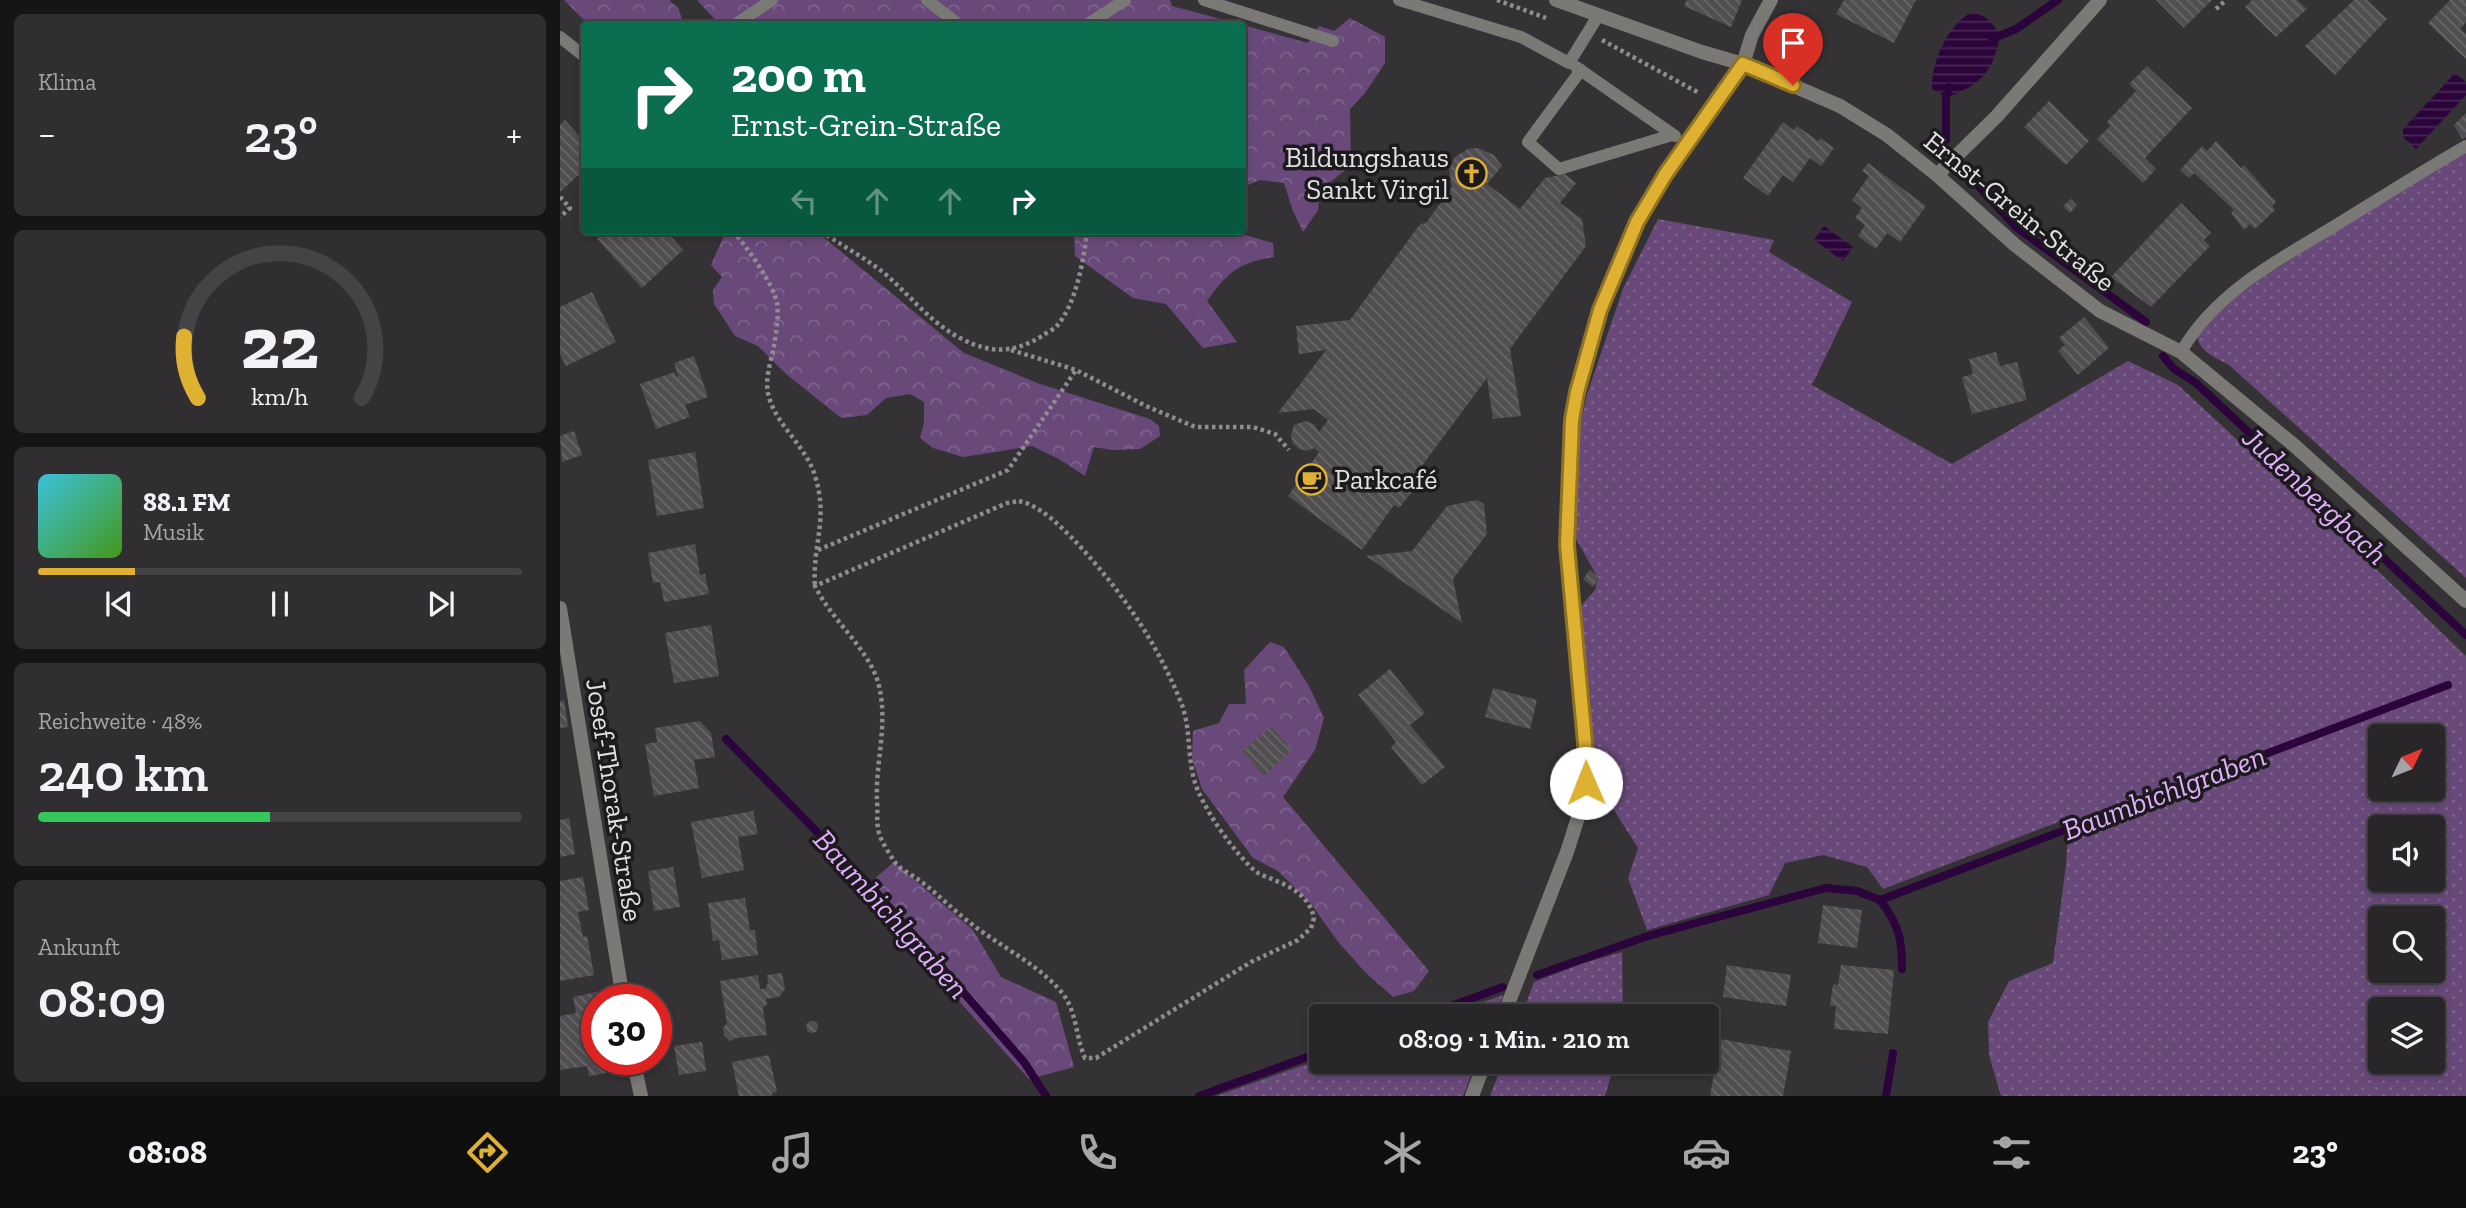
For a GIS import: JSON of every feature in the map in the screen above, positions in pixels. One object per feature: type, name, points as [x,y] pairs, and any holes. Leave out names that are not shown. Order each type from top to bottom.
[{"type":"street","name":"Ernst-Grein-Straße","points":[[1556,0],[1743,64],[1840,106],[1887,135],[1937,175],[2015,246],[2100,311],[2181,352],[2295,446],[2466,601]]},
{"type":"street","points":[[1508,1004],[1567,852],[1586,783],[1585,743],[1567,545],[1572,420],[1592,334],[1629,236],[1650,198],[1743,64],[1752,35],[1771,0]]},
{"type":"street","points":[[1937,175],[1997,116],[2100,0]]},
{"type":"street","name":"Josef-Thorak-Straße","points":[[560,608],[621,984]]},
{"type":"street","points":[[1472,1096],[1480,1074]]},
{"type":"street","points":[[636,1075],[641,1096]]},
{"type":"lane","points":[[740,21],[772,0]]},
{"type":"lane","points":[[928,0],[953,21]]},
{"type":"lane","points":[[1093,21],[1125,0]]},
{"type":"lane","points":[[1204,0],[1333,41]]},
{"type":"lane","points":[[1399,0],[1521,37],[1581,70],[1672,135],[1689,142]]},
{"type":"lane","points":[[1569,63],[1598,16]]},
{"type":"lane","points":[[560,37],[581,54]]},
{"type":"lane","points":[[1581,70],[1528,142],[1559,169],[1672,135]]},
{"type":"lane","points":[[2181,352],[2199,324],[2241,285],[2282,257],[2466,146]]},
{"type":"path","points":[[1497,0],[1588,34],[1719,101]]},
{"type":"path","points":[[2216,9],[2226,0]]},
{"type":"path","points":[[560,197],[570,208],[560,217]]},
{"type":"path","points":[[736,235],[762,271],[777,302],[776,334],[767,381],[768,395],[782,422],[810,461],[822,502],[814,572],[816,586],[824,604],[871,666],[877,679],[882,724],[876,817],[879,833],[897,865],[1050,981],[1065,997],[1072,1012],[1085,1058],[1096,1058],[1251,962],[1298,940],[1311,928],[1314,918],[1307,900],[1280,882],[1256,872],[1208,810],[1193,779],[1186,719],[1180,700],[1158,654],[1107,575],[1066,531],[1042,511],[1030,503],[1007,503],[816,586]]},
{"type":"path","points":[[827,235],[884,274],[913,303],[962,339],[998,351],[1011,350],[1032,342],[1056,327],[1080,277],[1086,235]]},
{"type":"path","points":[[1011,350],[1076,370],[1146,406],[1195,427],[1253,426],[1275,434],[1289,450]]},
{"type":"path","points":[[818,550],[1008,470],[1076,370]]},
{"type":"green space","points":[[564,0],[669,0],[678,8],[683,21],[585,21]]},
{"type":"green space","points":[[697,0],[1170,0],[1172,6],[1228,21],[716,21]]},
{"type":"green space","points":[[1350,18],[1385,37],[1385,63],[1365,93],[1350,109],[1351,167],[1320,191],[1318,210],[1303,232],[1284,183],[1260,180],[1246,186],[1246,26],[1308,43],[1319,26],[1334,31]]},
{"type":"green space","points":[[2466,152],[2466,578],[2229,365],[2203,349],[2197,333],[2226,304],[2262,278],[2347,223]]},
{"type":"green space","points":[[1658,219],[1774,240],[1769,252],[1852,302],[1812,385],[1952,464],[2128,361],[2178,385],[2349,543],[2466,656],[2466,1096],[2001,1096],[1989,1055],[1988,1022],[2009,981],[2053,963],[2066,865],[2069,818],[1883,889],[1867,867],[1823,855],[1785,863],[1769,895],[1647,930],[1628,878],[1638,848],[1595,780],[1590,699],[1579,608],[1595,590],[1598,578],[1575,537],[1572,458],[1587,394],[1623,289]]},
{"type":"green space","points":[[724,235],[821,235],[964,353],[1040,384],[1150,419],[1159,426],[1160,436],[1140,449],[1112,450],[1094,447],[1085,476],[1032,446],[963,457],[933,448],[920,438],[924,422],[924,402],[910,394],[886,398],[867,415],[841,418],[786,374],[758,346],[735,336],[714,304],[713,290],[722,277],[711,265]]},
{"type":"green space","points":[[1074,235],[1245,235],[1273,243],[1274,257],[1252,262],[1235,270],[1214,291],[1207,301],[1237,342],[1203,348],[1166,304],[1133,298],[1075,256]]},
{"type":"green space","points":[[1270,642],[1284,647],[1309,686],[1324,718],[1315,750],[1283,797],[1429,971],[1414,991],[1393,997],[1366,973],[1339,943],[1311,904],[1278,871],[1253,858],[1202,789],[1192,758],[1193,731],[1219,723],[1229,704],[1246,704],[1244,670]]},
{"type":"green space","points":[[894,862],[973,930],[1001,977],[1056,1002],[1074,1067],[1029,1079],[860,891]]},
{"type":"green space","points":[[1622,952],[1623,1004],[1526,1004],[1534,982]]},
{"type":"green space","points":[[1503,995],[1499,1004],[1477,1004]]},
{"type":"green space","points":[[1309,1063],[1309,1074],[1471,1074],[1463,1096],[1216,1096]]},
{"type":"green space","points":[[1498,1074],[1611,1074],[1605,1096],[1490,1096]]},
{"type":"shaded area","points":[[1973,12],[1985,18],[2000,35],[1994,58],[1976,82],[1946,97],[1932,89],[1934,68],[1949,34],[1956,24]]},
{"type":"shaded area","points":[[2455,73],[2466,82],[2466,95],[2416,149],[2403,137],[2403,129]]},
{"type":"shaded area","points":[[1824,226],[1853,247],[1843,261],[1814,240]]},
{"type":"building","points":[[1687,0],[1742,0],[1731,27],[1684,6]]},
{"type":"building","points":[[1844,0],[1916,0],[1894,43],[1836,14]]},
{"type":"building","points":[[2156,0],[2212,0],[2184,28]]},
{"type":"building","points":[[2252,0],[2297,0],[2307,9],[2276,37],[2245,7]]},
{"type":"building","points":[[2354,0],[2367,0],[2387,19],[2335,75],[2305,46]]},
{"type":"building","points":[[2450,0],[2466,0],[2466,22],[2460,29],[2466,34],[2466,59],[2428,23]]},
{"type":"building","points":[[2147,66],[2192,108],[2145,158],[2156,169],[2143,183],[2097,139],[2110,126],[2107,122],[2136,91],[2129,84]]},
{"type":"building","points":[[2049,101],[2089,141],[2066,165],[2024,127]]},
{"type":"building","points":[[2466,113],[2466,137],[2462,139],[2454,125]]},
{"type":"building","points":[[565,120],[581,139],[581,173],[560,192],[560,125]]},
{"type":"building","points":[[1783,122],[1793,130],[1797,126],[1818,141],[1820,138],[1834,148],[1821,166],[1810,158],[1793,182],[1783,175],[1768,196],[1743,178]]},
{"type":"building","points":[[2216,141],[2241,168],[2244,165],[2276,202],[2272,206],[2275,210],[2255,229],[2250,224],[2244,230],[2231,213],[2234,210],[2194,173],[2189,178],[2180,170],[2202,146],[2207,151]]},
{"type":"building","name":"Bildungshaus Sankt Virgil","points":[[1478,148],[1494,155],[1502,166],[1487,184],[1520,209],[1545,178],[1565,174],[1576,183],[1560,203],[1582,219],[1586,246],[1510,349],[1521,416],[1493,419],[1487,378],[1413,478],[1419,483],[1399,508],[1394,505],[1362,550],[1288,496],[1319,452],[1314,448],[1308,451],[1300,449],[1293,444],[1291,435],[1294,425],[1305,421],[1314,424],[1319,432],[1328,420],[1314,409],[1278,413],[1326,350],[1299,354],[1296,326],[1350,320],[1420,224],[1426,223],[1452,187],[1449,169],[1455,157],[1468,149]]},
{"type":"building","points":[[1868,163],[1926,206],[1900,242],[1887,233],[1876,249],[1858,236],[1865,225],[1855,218],[1862,208],[1852,200],[1869,176],[1862,171]]},
{"type":"building","points":[[2071,199],[2077,205],[2070,213],[2063,206]]},
{"type":"building","points":[[2181,203],[2211,233],[2204,240],[2210,246],[2151,307],[2111,277]]},
{"type":"building","points":[[602,235],[670,235],[683,250],[642,288],[597,239]]},
{"type":"building","points":[[592,292],[616,342],[566,366],[560,354],[560,307]]},
{"type":"building","points":[[2084,317],[2109,348],[2078,375],[2058,351],[2065,345],[2059,338]]},
{"type":"building","points":[[1996,352],[2000,366],[2017,362],[2027,400],[1972,414],[1962,377],[1973,374],[1969,359]]},
{"type":"building","points":[[694,356],[708,397],[685,405],[690,417],[656,429],[640,384],[675,372],[676,377],[678,376],[674,363]]},
{"type":"building","points":[[574,431],[582,455],[562,462],[560,436]]},
{"type":"building","points":[[695,452],[704,508],[657,516],[648,460]]},
{"type":"building","points":[[1477,500],[1484,504],[1487,534],[1453,579],[1462,623],[1366,556],[1412,551],[1447,506]]},
{"type":"building","points":[[695,544],[700,575],[705,574],[709,594],[664,602],[660,582],[653,583],[648,553]]},
{"type":"building","points":[[1590,570],[1600,578],[1593,587],[1583,579]]},
{"type":"building","points":[[711,625],[719,676],[674,683],[665,633]]},
{"type":"building","points":[[1390,669],[1425,713],[1410,725],[1445,767],[1422,785],[1391,747],[1396,742],[1358,695]]},
{"type":"building","points":[[1493,688],[1537,700],[1530,729],[1485,717]]},
{"type":"building","points":[[564,700],[568,727],[560,728],[560,701]]},
{"type":"building","points":[[700,721],[711,733],[715,757],[694,760],[699,788],[654,796],[645,744],[657,742],[655,728]]},
{"type":"building","points":[[1271,726],[1292,750],[1264,776],[1242,751]]},
{"type":"building","points":[[753,811],[758,834],[738,837],[744,870],[702,878],[691,822]]},
{"type":"building","points":[[569,818],[575,854],[560,857],[560,820]]},
{"type":"building","points":[[673,867],[680,907],[654,911],[648,871]]},
{"type":"building","points":[[583,877],[589,910],[578,912],[583,937],[587,936],[594,975],[560,981],[560,881]]},
{"type":"building","points":[[745,898],[750,930],[755,930],[758,955],[722,960],[719,940],[713,941],[708,903]]},
{"type":"building","points":[[1823,905],[1862,910],[1857,948],[1818,943]]},
{"type":"building","points":[[1727,965],[1791,975],[1786,1006],[1723,997]]},
{"type":"building","points":[[1841,965],[1894,970],[1888,1034],[1834,1029],[1836,1006],[1830,1006],[1833,984],[1838,985]]},
{"type":"building","points":[[782,973],[785,989],[779,997],[766,999],[767,1004],[763,1008],[767,1035],[730,1041],[724,1035],[723,1028],[727,1023],[720,981],[758,975],[760,989],[765,989],[768,983],[767,975]]},
{"type":"building","points":[[581,995],[581,1067],[560,1070],[560,1016],[576,1013],[573,997]]},
{"type":"building","points":[[812,1021],[818,1027],[812,1033],[806,1027]]},
{"type":"building","points":[[1720,1039],[1791,1051],[1783,1096],[1710,1096],[1714,1074],[1719,1074]]},
{"type":"building","points":[[702,1042],[706,1071],[679,1075],[674,1046]]},
{"type":"building","points":[[769,1055],[777,1092],[772,1093],[772,1096],[739,1096],[732,1062]]},
{"type":"waterway","name":"Judenbergbach","points":[[1992,39],[2016,29],[2058,0]]},
{"type":"waterway","name":"Judenbergbach","points":[[1946,140],[1946,97],[1949,87]]},
{"type":"waterway","name":"Judenbergbach","points":[[1962,168],[2016,227],[2146,322]]},
{"type":"waterway","name":"Judenbergbach","points":[[2163,356],[2174,369],[2196,383],[2466,635]]},
{"type":"waterway","name":"Baumbichlgraben","points":[[1537,975],[1648,936],[1826,888],[1857,891],[1880,900],[2448,685]]},
{"type":"waterway","name":"Baumbichlgraben","points":[[726,739],[875,891],[1024,1062],[1046,1096]]},
{"type":"waterway","name":"Baumbichlgraben","points":[[1880,900],[1898,932],[1902,969]]},
{"type":"waterway","name":"Baumbichlgraben","points":[[1457,1004],[1503,987]]},
{"type":"waterway","name":"Baumbichlgraben","points":[[1886,1096],[1893,1053]]},
{"type":"waterway","name":"Baumbichlgraben","points":[[1199,1096],[1309,1056]]},
{"type":"place","name":"Bildungshaus Sankt Virgil","points":[[1472,173]]},
{"type":"place","name":"Parkcafé","points":[[1311,479]]},
{"type":"route","points":[[1586,783],[1585,743],[1567,545],[1572,420],[1592,334],[1629,236],[1645,206],[1743,64],[1793,85]]}]
